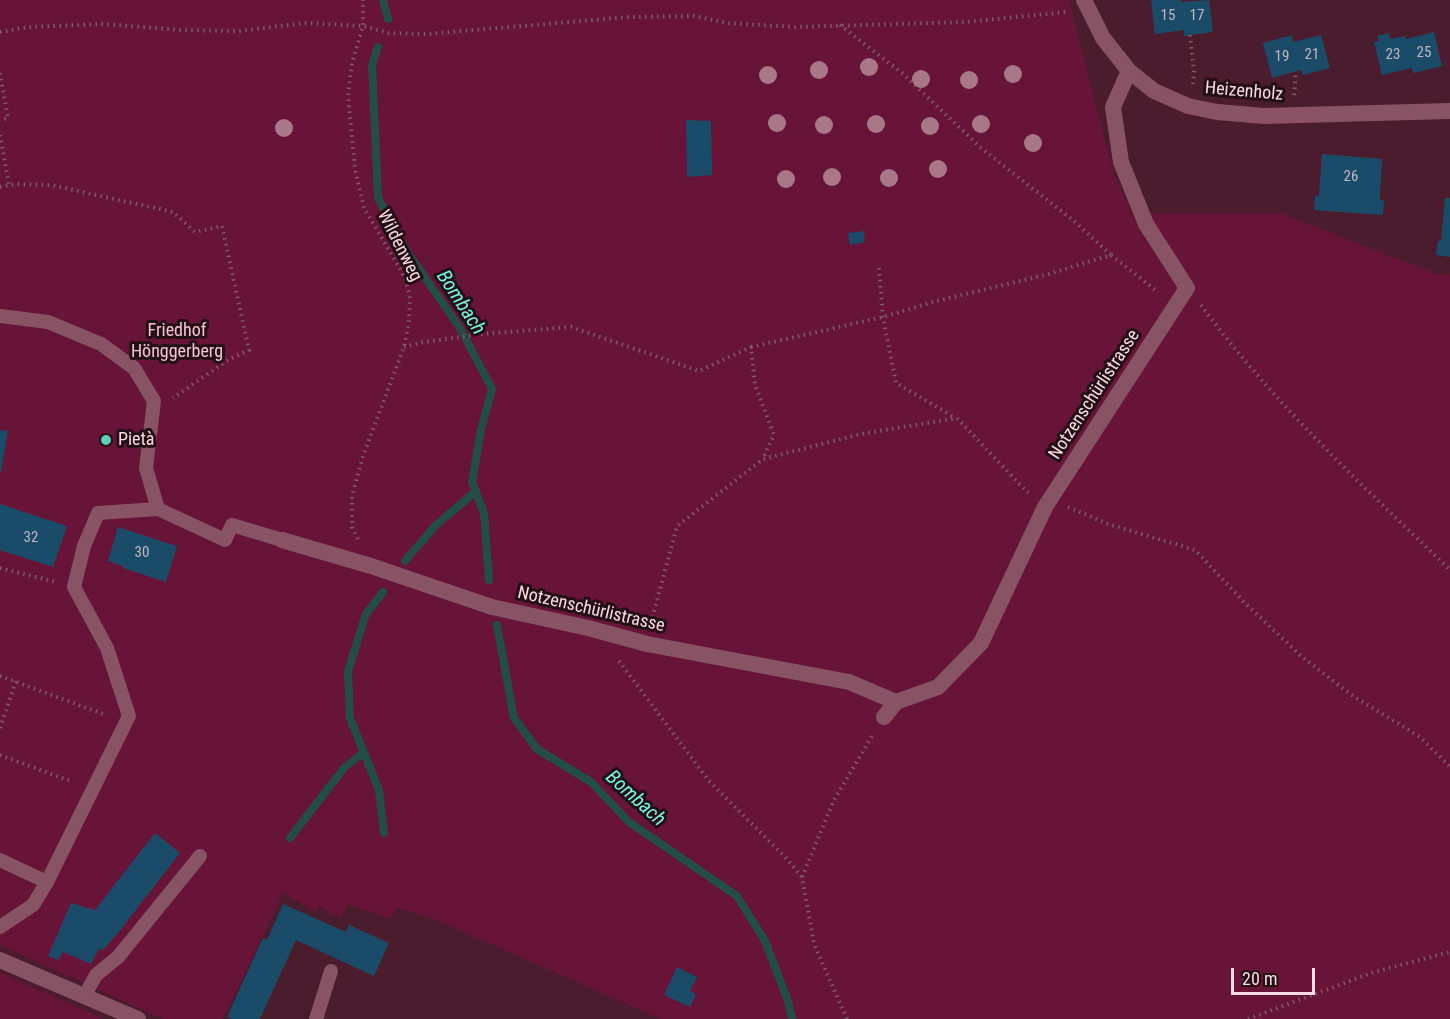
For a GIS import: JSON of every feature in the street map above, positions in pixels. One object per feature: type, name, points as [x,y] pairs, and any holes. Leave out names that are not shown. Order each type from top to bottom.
[{"type":"street","name":"Heizenholz","points":[[1086,5],[1103,38],[1129,71],[1154,91],[1188,106],[1217,112],[1264,116],[1450,111]]},
{"type":"street","points":[[1129,71],[1113,106],[1121,162],[1146,224],[1187,288]]},
{"type":"street","name":"Notzenschürlistrasse","points":[[282,540],[371,566],[492,607],[588,628],[647,644],[849,682],[896,702],[938,687],[981,643],[1048,503],[1187,288]]},
{"type":"street","points":[[884,717],[896,702]]},
{"type":"street","points":[[0,960],[138,1019]]},
{"type":"lane","points":[[0,316],[48,322],[101,344],[134,368],[154,401],[146,468],[158,509]]},
{"type":"lane","points":[[0,927],[33,905],[47,882],[129,716],[106,648],[74,587],[84,546],[98,513],[158,509],[225,540],[232,525],[282,540]]},
{"type":"lane","points":[[85,995],[96,975],[118,957],[200,856]]},
{"type":"lane","points":[[0,860],[47,882]]},
{"type":"lane","points":[[316,1019],[331,971]]},
{"type":"path","name":"Wildenweg","points":[[363,0],[363,26],[352,63],[348,96],[355,169],[364,208],[406,281],[410,298],[409,322],[404,347],[363,456],[352,496],[352,527],[371,566]]},
{"type":"path","points":[[0,32],[28,27],[104,24],[239,32],[306,23],[363,26],[388,33],[426,34],[630,17],[694,16],[727,23],[795,27],[966,22],[1086,5]]},
{"type":"path","points":[[840,25],[902,73],[981,148],[1058,208],[1175,307]]},
{"type":"path","points":[[1190,35],[1194,71],[1193,85]]},
{"type":"path","points":[[1294,87],[1296,71]]},
{"type":"path","points":[[0,73],[8,118],[0,120]]},
{"type":"path","points":[[0,135],[9,185]]},
{"type":"path","points":[[0,187],[51,185],[173,212],[195,232],[222,226],[249,350],[228,360],[172,398],[154,401]]},
{"type":"path","points":[[404,347],[473,335],[571,327],[699,371],[751,346],[883,317],[933,302],[1049,274],[1111,255]]},
{"type":"path","points":[[879,268],[883,317],[896,383],[957,418],[1021,487],[1048,503],[1195,550],[1301,656],[1353,696],[1420,737],[1450,767]]},
{"type":"path","points":[[1187,288],[1212,321],[1282,402],[1347,471],[1450,570]]},
{"type":"path","points":[[751,346],[755,385],[774,435],[763,459]]},
{"type":"path","points":[[647,644],[677,526],[763,459],[861,434],[957,418]]},
{"type":"path","points":[[0,568],[74,587]]},
{"type":"path","points":[[588,628],[614,654],[710,781],[802,877],[814,944],[847,1019]]},
{"type":"path","points":[[0,676],[125,723]]},
{"type":"path","points":[[0,728],[16,681]]},
{"type":"path","points":[[802,877],[834,800],[884,717]]},
{"type":"path","points":[[0,755],[94,789]]},
{"type":"path","points":[[1248,1019],[1374,972],[1450,952]]},
{"type":"green space","name":"Friedhof Hönggerberg","points":[[0,0],[1069,0],[1114,174],[1133,215],[1280,213],[1437,274],[1450,275],[1450,1019],[661,1019],[439,921],[398,908],[390,919],[348,904],[341,918],[319,906],[316,912],[283,893],[223,1019],[163,1019],[0,945]]},
{"type":"green space","points":[[0,972],[104,1019],[0,1019]]},
{"type":"building","points":[[1151,0],[1181,0],[1181,2],[1209,0],[1213,32],[1184,36],[1184,30],[1155,34]]},
{"type":"building","points":[[1434,32],[1442,66],[1413,73],[1412,68],[1382,75],[1374,42],[1379,41],[1377,36],[1389,33],[1390,39],[1405,36],[1406,39]]},
{"type":"building","points":[[1292,35],[1293,42],[1321,35],[1330,68],[1303,75],[1301,70],[1272,78],[1263,43]]},
{"type":"building","points":[[686,120],[711,121],[712,175],[687,177]]},
{"type":"building","points":[[1322,154],[1382,159],[1380,200],[1384,200],[1383,215],[1314,210],[1315,196],[1319,196]]},
{"type":"building","points":[[1445,198],[1450,198],[1450,257],[1436,255],[1438,241],[1441,241]]},
{"type":"building","points":[[864,231],[865,242],[850,245],[848,233]]},
{"type":"building","points":[[0,430],[8,431],[1,472],[0,472]]},
{"type":"building","points":[[0,504],[67,526],[53,567],[0,550]]},
{"type":"building","points":[[118,527],[177,546],[166,582],[108,561]]},
{"type":"building","points":[[155,833],[180,853],[118,933],[103,950],[99,949],[91,964],[63,952],[58,960],[48,956],[71,903],[95,910]]},
{"type":"building","points":[[283,904],[346,932],[349,925],[389,943],[374,976],[296,940],[260,1019],[227,1017],[263,938],[267,940]]},
{"type":"building","points":[[677,967],[697,977],[690,991],[696,994],[690,1007],[664,995]]},
{"type":"waterway","name":"Bombach","points":[[383,0],[388,19]]},
{"type":"waterway","name":"Bombach","points":[[378,47],[372,65],[378,198],[408,253],[460,328],[492,389],[481,430],[472,482],[484,513],[489,580]]},
{"type":"waterway","points":[[405,561],[435,526],[476,491]]},
{"type":"waterway","points":[[383,592],[366,614],[348,671],[350,718],[379,790],[384,833]]},
{"type":"waterway","name":"Bombach","points":[[497,625],[514,718],[537,749],[591,782],[629,822],[737,896],[765,941],[788,1001],[792,1019]]},
{"type":"waterway","points":[[290,838],[344,768],[364,752]]},
{"type":"place","name":"Pietà","points":[[106,440]]}]
